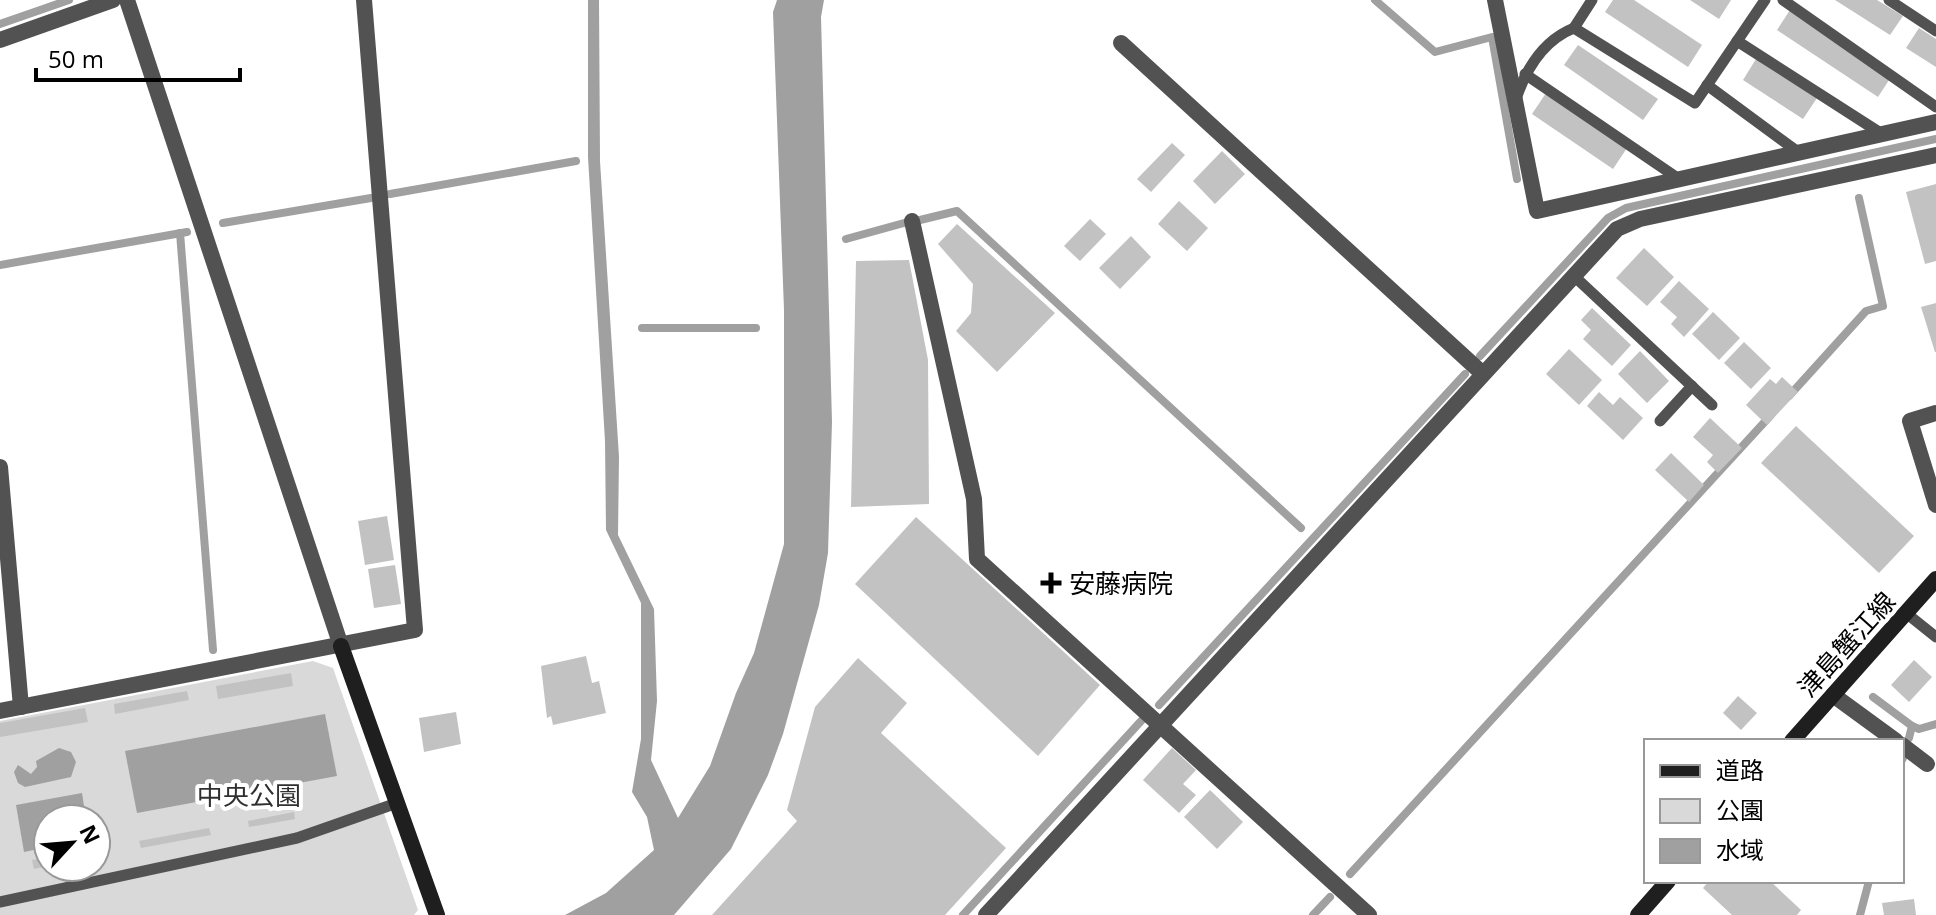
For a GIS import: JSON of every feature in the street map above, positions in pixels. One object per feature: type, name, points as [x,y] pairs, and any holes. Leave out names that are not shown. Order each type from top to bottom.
[{"type":"street","points":[[0,40],[113,0]]},
{"type":"street","points":[[127,0],[341,646],[437,915]]},
{"type":"street","points":[[0,711],[415,630],[364,0]]},
{"type":"street","points":[[1495,0],[1537,211],[1936,122]]},
{"type":"street","points":[[1121,43],[1483,374]]},
{"type":"street","points":[[986,915],[1617,229],[1640,219],[1936,155]]},
{"type":"street","points":[[912,221],[974,499],[977,559],[1369,915]]},
{"type":"street","points":[[1936,413],[1910,421],[1936,505]]},
{"type":"street","points":[[0,467],[21,707]]},
{"type":"street","name":"津島蟹江線","points":[[1794,739],[1936,579]]},
{"type":"street","points":[[1833,695],[1893,739]]},
{"type":"street","points":[[1904,747],[1927,764]]},
{"type":"street","points":[[1638,915],[1666,883]]},
{"type":"lane","points":[[1574,28],[1695,103],[1762,4],[1747,0]]},
{"type":"lane","points":[[1783,0],[1936,107]]},
{"type":"lane","points":[[1889,0],[1936,31]]},
{"type":"lane","points":[[1515,101],[1525,74],[1556,35],[1574,28],[1591,1]]},
{"type":"lane","points":[[1737,41],[1882,134]]},
{"type":"lane","points":[[1525,74],[1679,179]]},
{"type":"lane","points":[[1707,85],[1798,152]]},
{"type":"lane","points":[[1574,276],[1712,405]]},
{"type":"lane","points":[[1660,421],[1692,386]]},
{"type":"lane","points":[[1906,613],[1936,637]]},
{"type":"lane","points":[[0,902],[297,838],[397,803]]},
{"type":"green space","name":"中央公園","points":[[313,661],[333,668],[418,910],[414,915],[0,915],[0,721]]},
{"type":"water","points":[[588,0],[599,0],[600,161],[619,457],[618,535],[654,609],[657,701],[651,760],[678,818],[710,766],[754,653],[784,544],[784,310],[773,12],[777,0],[824,0],[821,17],[832,422],[828,553],[819,605],[783,734],[768,775],[731,849],[674,915],[565,915],[606,893],[654,850],[647,817],[632,792],[641,739],[641,603],[606,530],[605,441],[588,157]]},
{"type":"water","points":[[325,714],[337,776],[137,813],[125,751]]},
{"type":"water","points":[[59,748],[71,752],[76,762],[71,777],[25,787],[18,783],[14,772],[18,765],[31,774],[37,767],[36,761]]},
{"type":"water","points":[[82,793],[84,803],[32,803],[32,850],[24,852],[16,805]]},
{"type":"building","points":[[1613,0],[1634,0],[1702,45],[1688,67],[1605,12]]},
{"type":"building","points":[[1690,0],[1731,0],[1719,19]]},
{"type":"building","points":[[1835,0],[1877,0],[1903,16],[1890,35]]},
{"type":"building","points":[[1790,10],[1891,77],[1878,97],[1777,30]]},
{"type":"building","points":[[1919,28],[1936,39],[1936,67],[1906,48]]},
{"type":"building","points":[[1578,45],[1658,99],[1643,120],[1564,65]]},
{"type":"building","points":[[1756,59],[1817,98],[1803,119],[1743,80]]},
{"type":"building","points":[[1546,93],[1627,148],[1613,169],[1532,114]]},
{"type":"building","points":[[1172,143],[1185,155],[1151,192],[1137,179]]},
{"type":"building","points":[[1222,151],[1245,174],[1215,204],[1193,181]]},
{"type":"building","points":[[1936,184],[1936,261],[1925,264],[1906,192]]},
{"type":"building","points":[[1179,201],[1208,228],[1187,251],[1158,224]]},
{"type":"building","points":[[1090,219],[1106,234],[1080,261],[1064,246]]},
{"type":"building","points":[[957,224],[1055,313],[997,372],[956,331],[971,313],[973,284],[938,244]]},
{"type":"building","points":[[1131,236],[1151,257],[1120,289],[1099,268]]},
{"type":"building","points":[[1644,248],[1674,277],[1647,306],[1616,278]]},
{"type":"building","points":[[909,260],[928,360],[929,504],[851,507],[856,261]]},
{"type":"building","points":[[1679,281],[1709,309],[1684,337],[1671,324],[1677,317],[1660,302]]},
{"type":"building","points":[[1936,303],[1936,352],[1935,352],[1921,307]]},
{"type":"building","points":[[1592,308],[1631,345],[1612,366],[1583,339],[1591,330],[1581,320]]},
{"type":"building","points":[[1713,312],[1740,338],[1719,360],[1692,334]]},
{"type":"building","points":[[1744,342],[1771,368],[1751,389],[1724,363]]},
{"type":"building","points":[[1569,349],[1602,380],[1579,405],[1546,374]]},
{"type":"building","points":[[1640,351],[1669,381],[1647,403],[1618,374]]},
{"type":"building","points":[[1782,377],[1798,392],[1767,425],[1746,405],[1770,379],[1776,384]]},
{"type":"building","points":[[1599,392],[1613,405],[1620,397],[1643,418],[1623,440],[1587,406]]},
{"type":"building","points":[[1710,418],[1742,448],[1718,473],[1707,462],[1713,455],[1693,437]]},
{"type":"building","points":[[1796,426],[1914,536],[1879,573],[1761,463]]},
{"type":"building","points":[[1671,453],[1704,485],[1689,502],[1655,470]]},
{"type":"building","points":[[387,516],[394,560],[365,565],[358,521]]},
{"type":"building","points":[[916,517],[1100,685],[1038,756],[855,584]]},
{"type":"building","points":[[395,565],[401,604],[374,608],[368,569]]},
{"type":"building","points":[[586,656],[592,683],[599,681],[606,713],[553,725],[551,716],[547,718],[541,666]]},
{"type":"building","points":[[858,658],[907,703],[881,733],[1006,848],[945,915],[712,915],[797,821],[787,810],[815,707]]},
{"type":"building","points":[[1914,660],[1932,677],[1909,702],[1891,685]]},
{"type":"building","points":[[291,673],[293,686],[218,699],[216,686]]},
{"type":"building","points":[[187,691],[189,700],[115,714],[114,704]]},
{"type":"building","points":[[1738,696],[1757,713],[1741,730],[1723,713]]},
{"type":"building","points":[[85,708],[88,722],[0,737],[0,723]]},
{"type":"building","points":[[456,712],[461,744],[424,752],[419,718]]},
{"type":"building","points":[[1172,748],[1196,770],[1183,784],[1196,795],[1179,813],[1143,780]]},
{"type":"building","points":[[1210,790],[1243,822],[1217,849],[1184,817]]},
{"type":"building","points":[[294,812],[295,819],[249,827],[248,821]]},
{"type":"building","points":[[209,828],[211,835],[141,848],[139,841]]},
{"type":"building","points":[[1707,883],[1772,883],[1801,910],[1797,915],[1732,915],[1703,888]]},
{"type":"building","points":[[1914,899],[1916,915],[1884,915],[1882,903]]},
{"type":"waterway","points":[[0,24],[69,0]]},
{"type":"waterway","points":[[1375,0],[1435,52],[1492,37],[1517,179]]},
{"type":"waterway","points":[[1480,356],[1608,218],[1626,208],[1936,139]]},
{"type":"waterway","points":[[390,194],[576,161]]},
{"type":"waterway","points":[[223,223],[371,198]]},
{"type":"waterway","points":[[1789,396],[1866,311],[1883,306],[1859,198]]},
{"type":"waterway","points":[[920,220],[957,211],[1301,528]]},
{"type":"waterway","points":[[846,239],[904,223]]},
{"type":"waterway","points":[[0,265],[187,232]]},
{"type":"waterway","points":[[180,233],[213,650]]},
{"type":"waterway","points":[[642,328],[756,328]]},
{"type":"waterway","points":[[1159,705],[1465,374]]},
{"type":"waterway","points":[[1350,874],[1771,415]]},
{"type":"waterway","points":[[1873,697],[1912,726],[1909,738]]},
{"type":"waterway","points":[[963,915],[1142,720]]},
{"type":"waterway","points":[[1912,726],[1919,729],[1936,724]]},
{"type":"waterway","points":[[1860,915],[1868,883]]},
{"type":"waterway","points":[[1313,915],[1330,897]]},
{"type":"place","name":"安藤病院","points":[[1051,583]]}]
